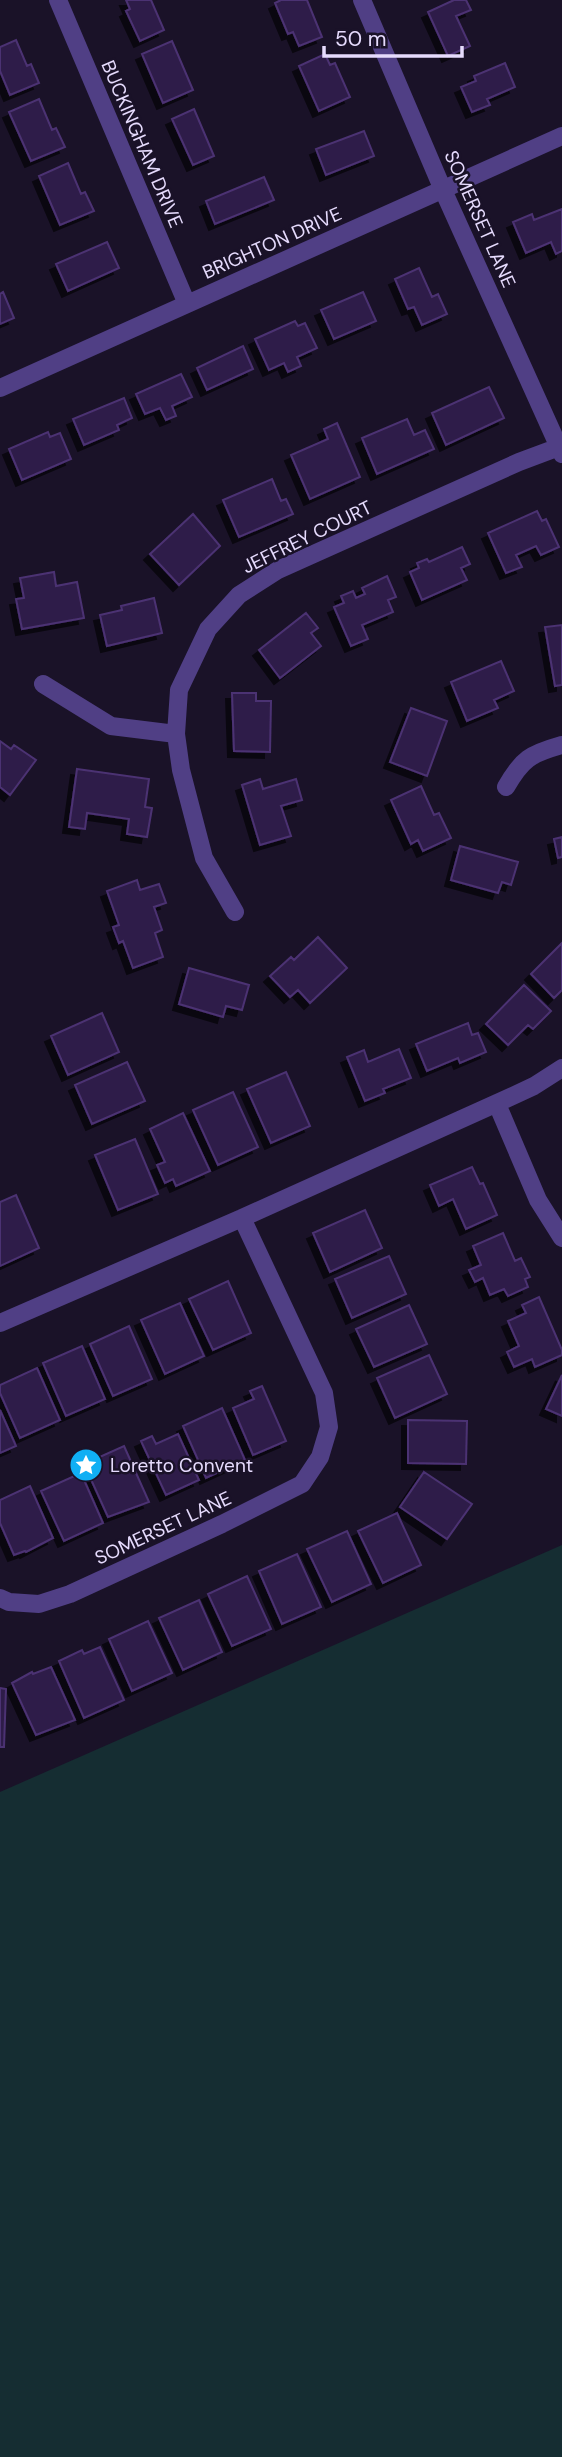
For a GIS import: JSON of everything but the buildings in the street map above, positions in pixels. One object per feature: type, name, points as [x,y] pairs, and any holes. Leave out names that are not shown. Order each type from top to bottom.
[{"type":"street","name":"BUCKINGHAM DRIVE","points":[[58,0],[187,304]]},
{"type":"street","name":"SOMERSET LANE","points":[[362,0],[443,190],[561,449]]},
{"type":"street","name":"BRIGHTON DRIVE","points":[[0,388],[562,136]]},
{"type":"street","name":"JEFFREY COURT","points":[[235,912],[204,858],[181,771],[176,734],[179,690],[208,629],[239,595],[278,570],[519,462],[561,449]]},
{"type":"street","points":[[43,684],[111,726],[176,734]]},
{"type":"street","points":[[506,787],[519,764],[541,751],[562,745]]},
{"type":"street","points":[[0,1324],[497,1104],[534,1086],[562,1068]]},
{"type":"street","points":[[497,1104],[538,1200],[562,1238]]},
{"type":"street","name":"SOMERSET LANE","points":[[0,1598],[9,1602],[39,1604],[70,1594],[302,1484],[320,1457],[329,1427],[324,1393],[242,1218]]},
{"type":"green space","points":[[562,1545],[562,2457],[0,2457],[0,1792]]},
{"type":"place","name":"Loretto Convent","points":[[86,1465]]}]
